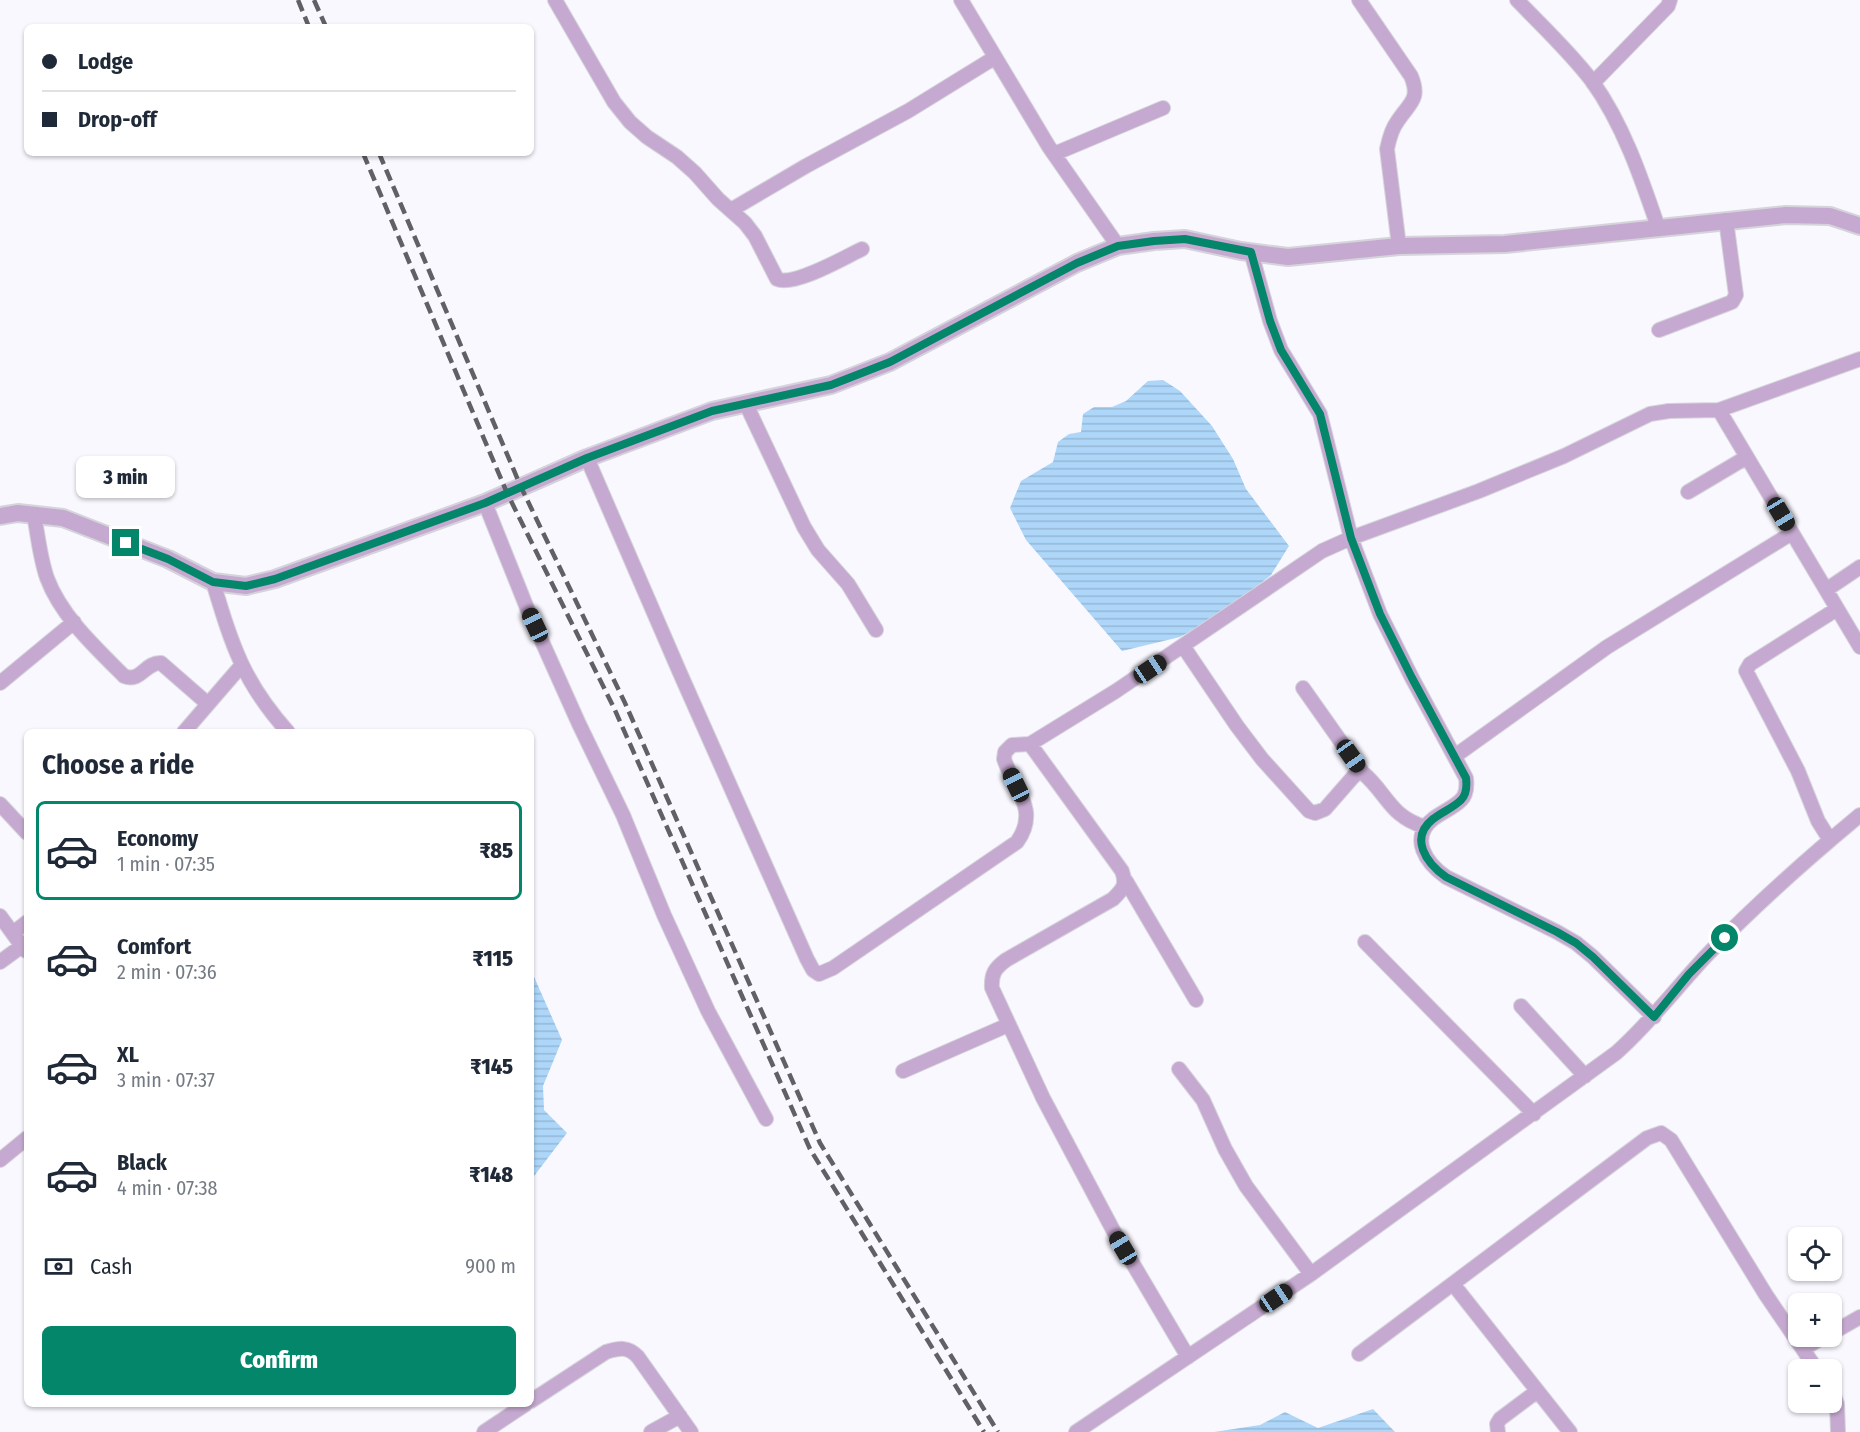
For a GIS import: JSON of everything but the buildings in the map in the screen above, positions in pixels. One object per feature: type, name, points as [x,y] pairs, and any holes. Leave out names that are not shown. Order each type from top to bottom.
[{"type":"street","points":[[555,0],[614,102],[630,122],[647,137],[677,157],[695,173],[755,236],[777,279],[783,282],[797,279],[862,249]]},
{"type":"street","points":[[961,0],[1054,154],[1118,246]]},
{"type":"street","points":[[1359,0],[1411,76],[1414,85],[1413,101],[1397,122],[1387,149],[1399,246]]},
{"type":"street","points":[[1517,0],[1593,82],[1622,133],[1658,227]]},
{"type":"street","points":[[1593,82],[1668,6],[1670,0]]},
{"type":"street","points":[[731,210],[772,185],[908,111],[994,58]]},
{"type":"street","points":[[1054,154],[1162,108]]},
{"type":"street","points":[[0,516],[18,513],[63,518],[168,559],[213,582],[246,586],[275,579],[485,503],[587,458],[712,411],[831,385],[890,362],[1077,263],[1118,246],[1185,239],[1288,257],[1399,246],[1505,244],[1786,214],[1830,216],[1860,226]]},
{"type":"street","points":[[1659,330],[1732,302],[1737,287],[1726,220]]},
{"type":"street","points":[[1251,252],[1270,321],[1281,350],[1320,414],[1351,538],[1380,614],[1466,778],[1467,788],[1462,799],[1425,827],[1420,838],[1427,860],[1446,877],[1576,943],[1654,1017]]},
{"type":"street","points":[[587,458],[680,674],[813,970],[819,974],[833,968],[1017,842],[1025,831],[1028,818],[1026,805],[1004,759],[1005,752],[1012,745],[1030,744],[1116,691],[1322,551],[1564,456],[1650,414],[1669,411],[1719,410],[1860,359]]},
{"type":"street","points":[[746,404],[804,527],[818,550],[848,584],[876,630]]},
{"type":"street","points":[[1719,410],[1860,647]]},
{"type":"street","points":[[1688,492],[1747,457]]},
{"type":"street","points":[[485,503],[527,608],[623,815],[664,915],[708,1011],[766,1119]]},
{"type":"street","points":[[34,515],[47,580],[74,622],[124,676],[135,678],[150,665],[161,663],[208,704]]},
{"type":"street","points":[[1455,756],[1607,647],[1792,533]]},
{"type":"street","points":[[1826,590],[1860,567]]},
{"type":"street","points":[[213,582],[233,648],[241,666],[255,692],[286,729]]},
{"type":"street","points":[[1830,840],[1818,821],[1798,771],[1746,671],[1750,664],[1837,609]]},
{"type":"street","points":[[0,683],[74,622]]},
{"type":"street","points":[[1183,646],[1262,759],[1309,811],[1315,813],[1324,809],[1358,772],[1362,772]]},
{"type":"street","points":[[192,729],[208,704],[241,666]]},
{"type":"street","points":[[1303,688],[1362,772],[1392,809],[1404,818],[1425,827]]},
{"type":"street","points":[[1030,744],[1122,871],[1196,1000]]},
{"type":"street","points":[[0,804],[24,830]]},
{"type":"street","points":[[1076,1432],[1311,1274],[1616,1053],[1654,1017],[1708,954],[1860,815]]},
{"type":"street","points":[[1126,881],[1123,889],[1113,899],[997,967],[991,977],[992,988],[1043,1098],[1113,1230],[1188,1356]]},
{"type":"street","points":[[0,916],[24,948]]},
{"type":"street","points":[[13,933],[24,924]]},
{"type":"street","points":[[1365,942],[1534,1114]]},
{"type":"street","points":[[0,962],[24,950]]},
{"type":"street","points":[[1521,1006],[1585,1076]]},
{"type":"street","points":[[903,1071],[1008,1025]]},
{"type":"street","points":[[1179,1069],[1203,1100],[1225,1149],[1246,1186],[1311,1274]]},
{"type":"street","points":[[1359,1354],[1647,1138],[1661,1133],[1671,1140],[1749,1269],[1810,1359]]},
{"type":"street","points":[[0,1160],[24,1140]]},
{"type":"street","points":[[1453,1284],[1536,1392],[1570,1432]]},
{"type":"street","points":[[1842,1327],[1860,1317]]},
{"type":"street","points":[[534,1399],[606,1352],[626,1348],[638,1357],[691,1432]]},
{"type":"street","points":[[1498,1432],[1497,1424],[1500,1419],[1536,1392]]},
{"type":"street","points":[[484,1432],[522,1407]]},
{"type":"street","points":[[1837,1413],[1837,1431]]},
{"type":"street","points":[[651,1432],[680,1416]]},
{"type":"water","points":[[1163,380],[1180,391],[1212,426],[1233,459],[1246,489],[1289,546],[1271,575],[1222,614],[1180,637],[1122,651],[1026,540],[1010,508],[1021,481],[1053,462],[1058,442],[1069,434],[1081,432],[1083,414],[1094,407],[1112,407],[1126,401],[1148,381]]},
{"type":"water","points":[[534,977],[562,1040],[543,1086],[544,1110],[567,1133],[534,1176]]},
{"type":"water","points":[[1373,1409],[1395,1432],[1214,1432],[1260,1425],[1285,1412],[1318,1428]]},
{"type":"railway","points":[[298,0],[308,24]]},
{"type":"railway","points":[[314,0],[325,24]]},
{"type":"railway","points":[[364,156],[507,493],[614,708],[810,1149],[984,1432]]},
{"type":"railway","points":[[380,156],[521,487],[625,703],[820,1143],[998,1432]]},
{"type":"route","points":[[126,543],[168,559],[213,582],[246,586],[275,579],[485,503],[587,458],[712,411],[831,385],[890,362],[1077,263],[1118,246],[1185,239],[1251,252],[1270,321],[1281,350],[1320,414],[1351,538],[1380,614],[1466,778],[1467,788],[1462,799],[1425,827],[1420,838],[1427,860],[1446,877],[1576,943],[1654,1017],[1689,974],[1725,938]]}]
